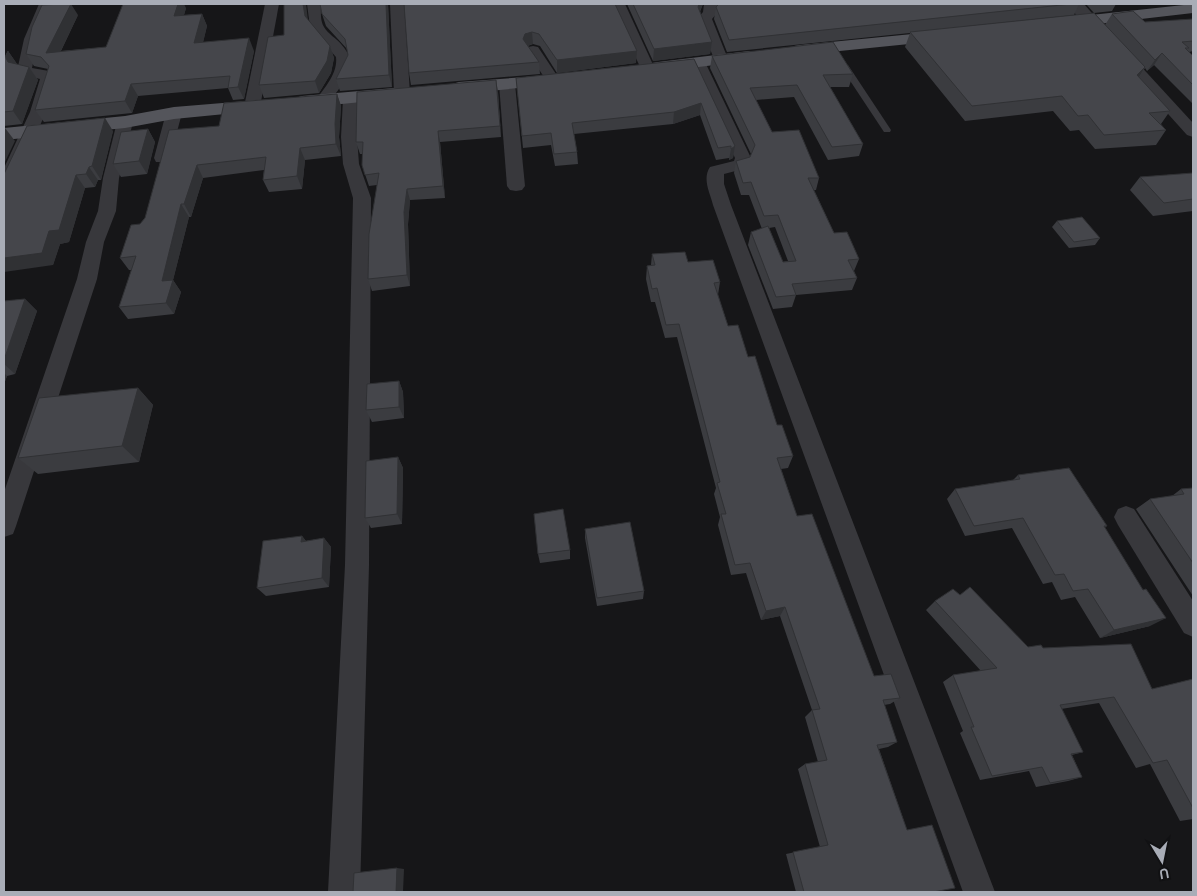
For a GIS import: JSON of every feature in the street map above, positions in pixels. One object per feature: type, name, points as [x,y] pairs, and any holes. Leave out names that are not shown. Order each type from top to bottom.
[{"type":"main road","points":[[1042,26],[1193,8]]},
{"type":"main road","points":[[785,52],[834,51],[956,35]]},
{"type":"main road","points":[[628,71],[767,54]]},
{"type":"main road","points":[[440,90],[572,78]]},
{"type":"main road","points":[[4,134],[125,122],[174,113],[421,92]]},
{"type":"street","points":[[4,186],[38,112],[48,78],[44,74],[24,71],[31,39],[46,4]]},
{"type":"street","points":[[252,107],[272,4]]},
{"type":"street","points":[[314,4],[317,26],[324,36],[341,50],[343,57],[344,69],[324,100]]},
{"type":"street","points":[[397,4],[402,93]]},
{"type":"street","points":[[618,4],[648,69]]},
{"type":"street","points":[[711,4],[710,13],[705,18],[721,60]]},
{"type":"street","points":[[1075,4],[1193,132]]},
{"type":"street","points":[[533,50],[553,80]]},
{"type":"street","points":[[698,62],[743,158],[741,164],[714,173],[714,180],[722,205],[795,396],[978,892]]},
{"type":"street","points":[[507,84],[516,186]]},
{"type":"street","points":[[344,892],[357,565],[362,198],[351,164],[349,137],[351,99]]},
{"type":"street","points":[[158,174],[174,113]]},
{"type":"street","points":[[4,526],[88,279],[96,242],[107,211],[111,178],[125,122]]},
{"type":"street","points":[[1126,517],[1193,624]]},
{"type":"lane","points":[[841,62],[887,130]]},
{"type":"building","points":[[71,4],[46,53],[106,47],[123,4],[178,4],[174,16],[202,14],[194,43],[249,38],[238,87],[228,88],[230,76],[131,84],[125,101],[35,110],[49,66],[41,57],[26,54],[32,27],[42,5]]},
{"type":"building","points":[[284,4],[303,4],[305,16],[330,46],[327,61],[315,81],[259,85],[268,37],[284,35]]},
{"type":"building","points":[[320,4],[386,4],[389,75],[336,79],[348,55],[345,39],[322,14]]},
{"type":"building","points":[[404,4],[615,4],[637,51],[557,60],[539,34],[532,32],[525,34],[523,39],[539,62],[409,73]]},
{"type":"building","points":[[633,4],[699,4],[698,7],[712,42],[654,49]]},
{"type":"building","points":[[719,4],[1071,4],[729,40],[716,7]]},
{"type":"building","points":[[1133,11],[1145,22],[1193,19],[1193,41],[1182,42],[1189,48],[1185,48],[1193,56],[1193,85],[1162,53],[1155,60],[1112,14]]},
{"type":"building","points":[[1094,13],[1145,67],[1137,75],[1170,111],[1149,113],[1166,130],[1104,135],[1088,115],[1078,116],[1062,96],[972,106],[910,32]]},
{"type":"building","points":[[833,42],[853,74],[823,75],[863,144],[832,147],[797,85],[750,88],[772,132],[799,130],[819,178],[808,178],[834,233],[847,232],[859,259],[848,260],[857,278],[792,284],[796,295],[776,297],[751,232],[768,226],[783,262],[796,261],[778,215],[764,216],[751,182],[743,183],[736,161],[750,157],[755,145],[712,56]]},
{"type":"building","points":[[8,51],[6,58],[8,62],[29,67],[13,111],[4,112],[4,59]]},
{"type":"building","points":[[694,59],[735,146],[731,149],[731,146],[718,148],[701,103],[674,112],[572,123],[577,152],[554,154],[551,133],[522,136],[516,78]]},
{"type":"building","points":[[496,80],[500,126],[438,131],[443,186],[407,189],[404,212],[407,275],[368,279],[369,234],[379,173],[365,175],[362,165],[363,142],[356,142],[357,92]]},
{"type":"building","points":[[337,94],[336,144],[300,148],[297,176],[263,180],[266,157],[197,165],[184,204],[181,204],[162,281],[173,280],[166,303],[119,307],[136,256],[120,258],[131,225],[140,224],[145,218],[169,130],[219,126],[224,103]]},
{"type":"building","points":[[105,118],[92,166],[89,167],[86,174],[76,175],[59,230],[49,231],[42,253],[4,258],[4,174],[27,126]]},
{"type":"building","points":[[148,129],[139,161],[113,164],[121,132]]},
{"type":"building","points":[[1193,173],[1193,199],[1164,203],[1140,177]]},
{"type":"building","points":[[1082,217],[1100,238],[1074,242],[1057,221]]},
{"type":"building","points":[[685,252],[688,262],[713,260],[720,282],[714,283],[728,326],[738,325],[748,357],[755,356],[777,425],[782,425],[793,456],[777,458],[797,516],[812,514],[874,676],[891,674],[900,698],[883,700],[897,742],[877,745],[907,830],[932,825],[955,888],[933,892],[804,892],[793,852],[828,845],[805,764],[827,760],[812,710],[820,709],[785,607],[766,611],[750,563],[735,565],[721,514],[726,514],[717,483],[720,482],[679,324],[666,325],[657,288],[652,289],[647,266],[655,265],[652,254]]},
{"type":"building","points":[[25,299],[4,360],[4,301]]},
{"type":"building","points":[[399,381],[399,407],[366,410],[367,384]]},
{"type":"building","points":[[138,388],[122,446],[18,458],[39,398]]},
{"type":"building","points":[[398,457],[397,514],[365,518],[366,461]]},
{"type":"building","points":[[1069,468],[1107,526],[1104,526],[1143,590],[1146,589],[1166,618],[1114,630],[1088,589],[1073,591],[1064,574],[1055,575],[1023,518],[974,526],[955,489],[1020,479],[1018,475]]},
{"type":"building","points":[[1193,488],[1193,563],[1150,499],[1184,494],[1181,489]]},
{"type":"building","points":[[563,509],[570,550],[538,554],[534,514]]},
{"type":"building","points":[[630,522],[644,591],[597,598],[585,529]]},
{"type":"building","points":[[302,536],[301,542],[324,538],[322,578],[257,588],[263,541]]},
{"type":"building","points":[[970,587],[1028,647],[1041,645],[1043,648],[1131,644],[1152,689],[1193,679],[1193,808],[1167,760],[1153,763],[1114,697],[1060,705],[1083,752],[1071,754],[1082,777],[1050,783],[1042,767],[992,776],[971,727],[974,727],[953,675],[997,668],[935,601],[953,589],[960,595]]},
{"type":"building","points":[[397,868],[396,892],[353,892],[354,873]]}]
